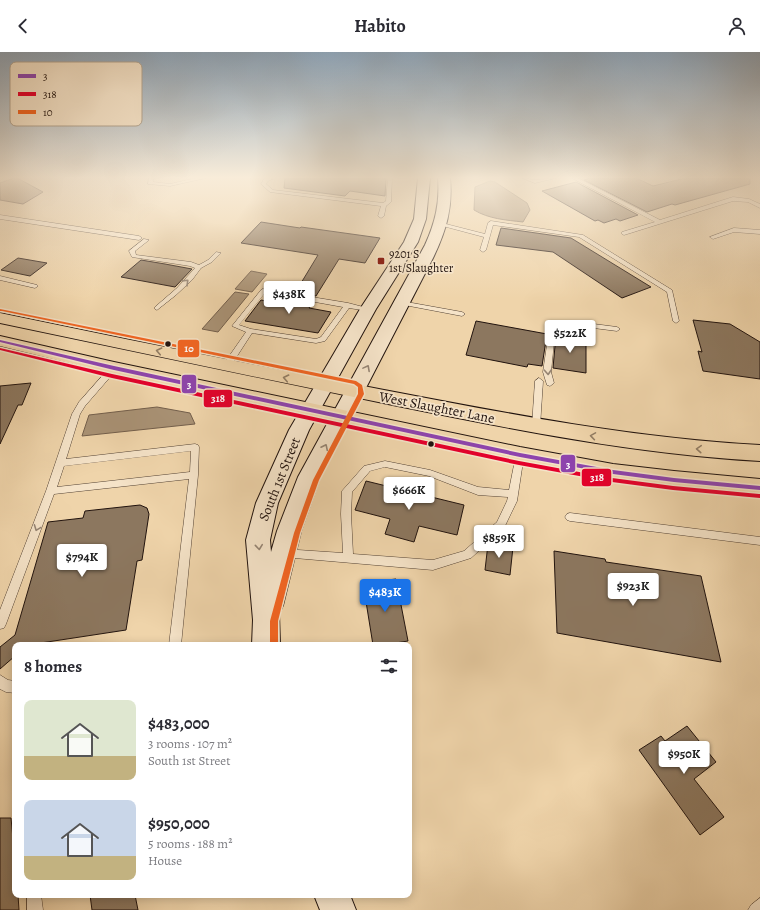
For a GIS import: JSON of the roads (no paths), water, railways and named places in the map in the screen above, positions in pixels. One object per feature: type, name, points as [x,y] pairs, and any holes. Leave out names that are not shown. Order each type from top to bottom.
[{"type":"main road","name":"South 1st Street","points":[[266,632],[289,531],[309,477],[340,416],[430,252],[442,225],[443,218]]},
{"type":"main road","points":[[420,219],[442,225]]},
{"type":"main road","name":"South 1st Street","points":[[266,632],[258,540],[267,503],[299,430],[368,309],[411,242],[420,219]]},
{"type":"main road","name":"West Slaughter Lane","points":[[0,318],[324,385],[536,426],[677,448],[760,453]]},
{"type":"main road","points":[[0,328],[76,343],[83,342],[90,337]]},
{"type":"main road","name":"West Slaughter Lane","points":[[0,341],[114,368],[520,455],[613,472],[674,480],[759,487]]},
{"type":"main road","points":[[738,452],[759,487]]},
{"type":"main road","points":[[333,898],[338,910]]},
{"type":"lane","points":[[7,218],[139,238]]},
{"type":"lane","points":[[652,218],[660,222]]},
{"type":"lane","points":[[624,233],[673,218]]},
{"type":"lane","points":[[483,250],[491,223],[581,236],[670,291],[676,322]]},
{"type":"lane","points":[[442,225],[487,236]]},
{"type":"lane","points":[[713,237],[734,230],[760,232]]},
{"type":"lane","points":[[146,240],[132,251],[134,256],[191,264],[199,267]]},
{"type":"lane","points":[[157,308],[194,275],[199,267],[210,261],[218,252]]},
{"type":"lane","points":[[0,278],[35,286]]},
{"type":"lane","points":[[348,305],[323,339],[316,341],[250,331],[235,326],[262,291],[348,305],[368,309]]},
{"type":"lane","points":[[401,303],[462,314]]},
{"type":"lane","points":[[550,383],[547,372],[552,331],[559,325],[578,324],[617,329]]},
{"type":"lane","points":[[227,365],[250,331]]},
{"type":"lane","points":[[0,624],[51,491],[76,414],[82,404],[114,368]]},
{"type":"lane","points":[[536,426],[539,381]]},
{"type":"lane","points":[[60,463],[195,447],[194,476],[175,642]]},
{"type":"lane","points":[[283,553],[433,565],[467,555],[501,525],[512,502],[520,455]]},
{"type":"lane","points":[[348,558],[346,514],[347,491],[367,468],[385,464],[430,473],[478,491],[513,494]]},
{"type":"lane","points":[[51,491],[194,476]]},
{"type":"lane","points":[[570,517],[760,541]]},
{"type":"lane","points":[[0,682],[6,686],[12,687]]},
{"type":"lane","points":[[34,898],[35,910]]},
{"type":"lane","points":[[756,910],[760,906]]},
{"type":"place","name":"9201 S 1st/Slaughter","points":[[381,261]]}]
